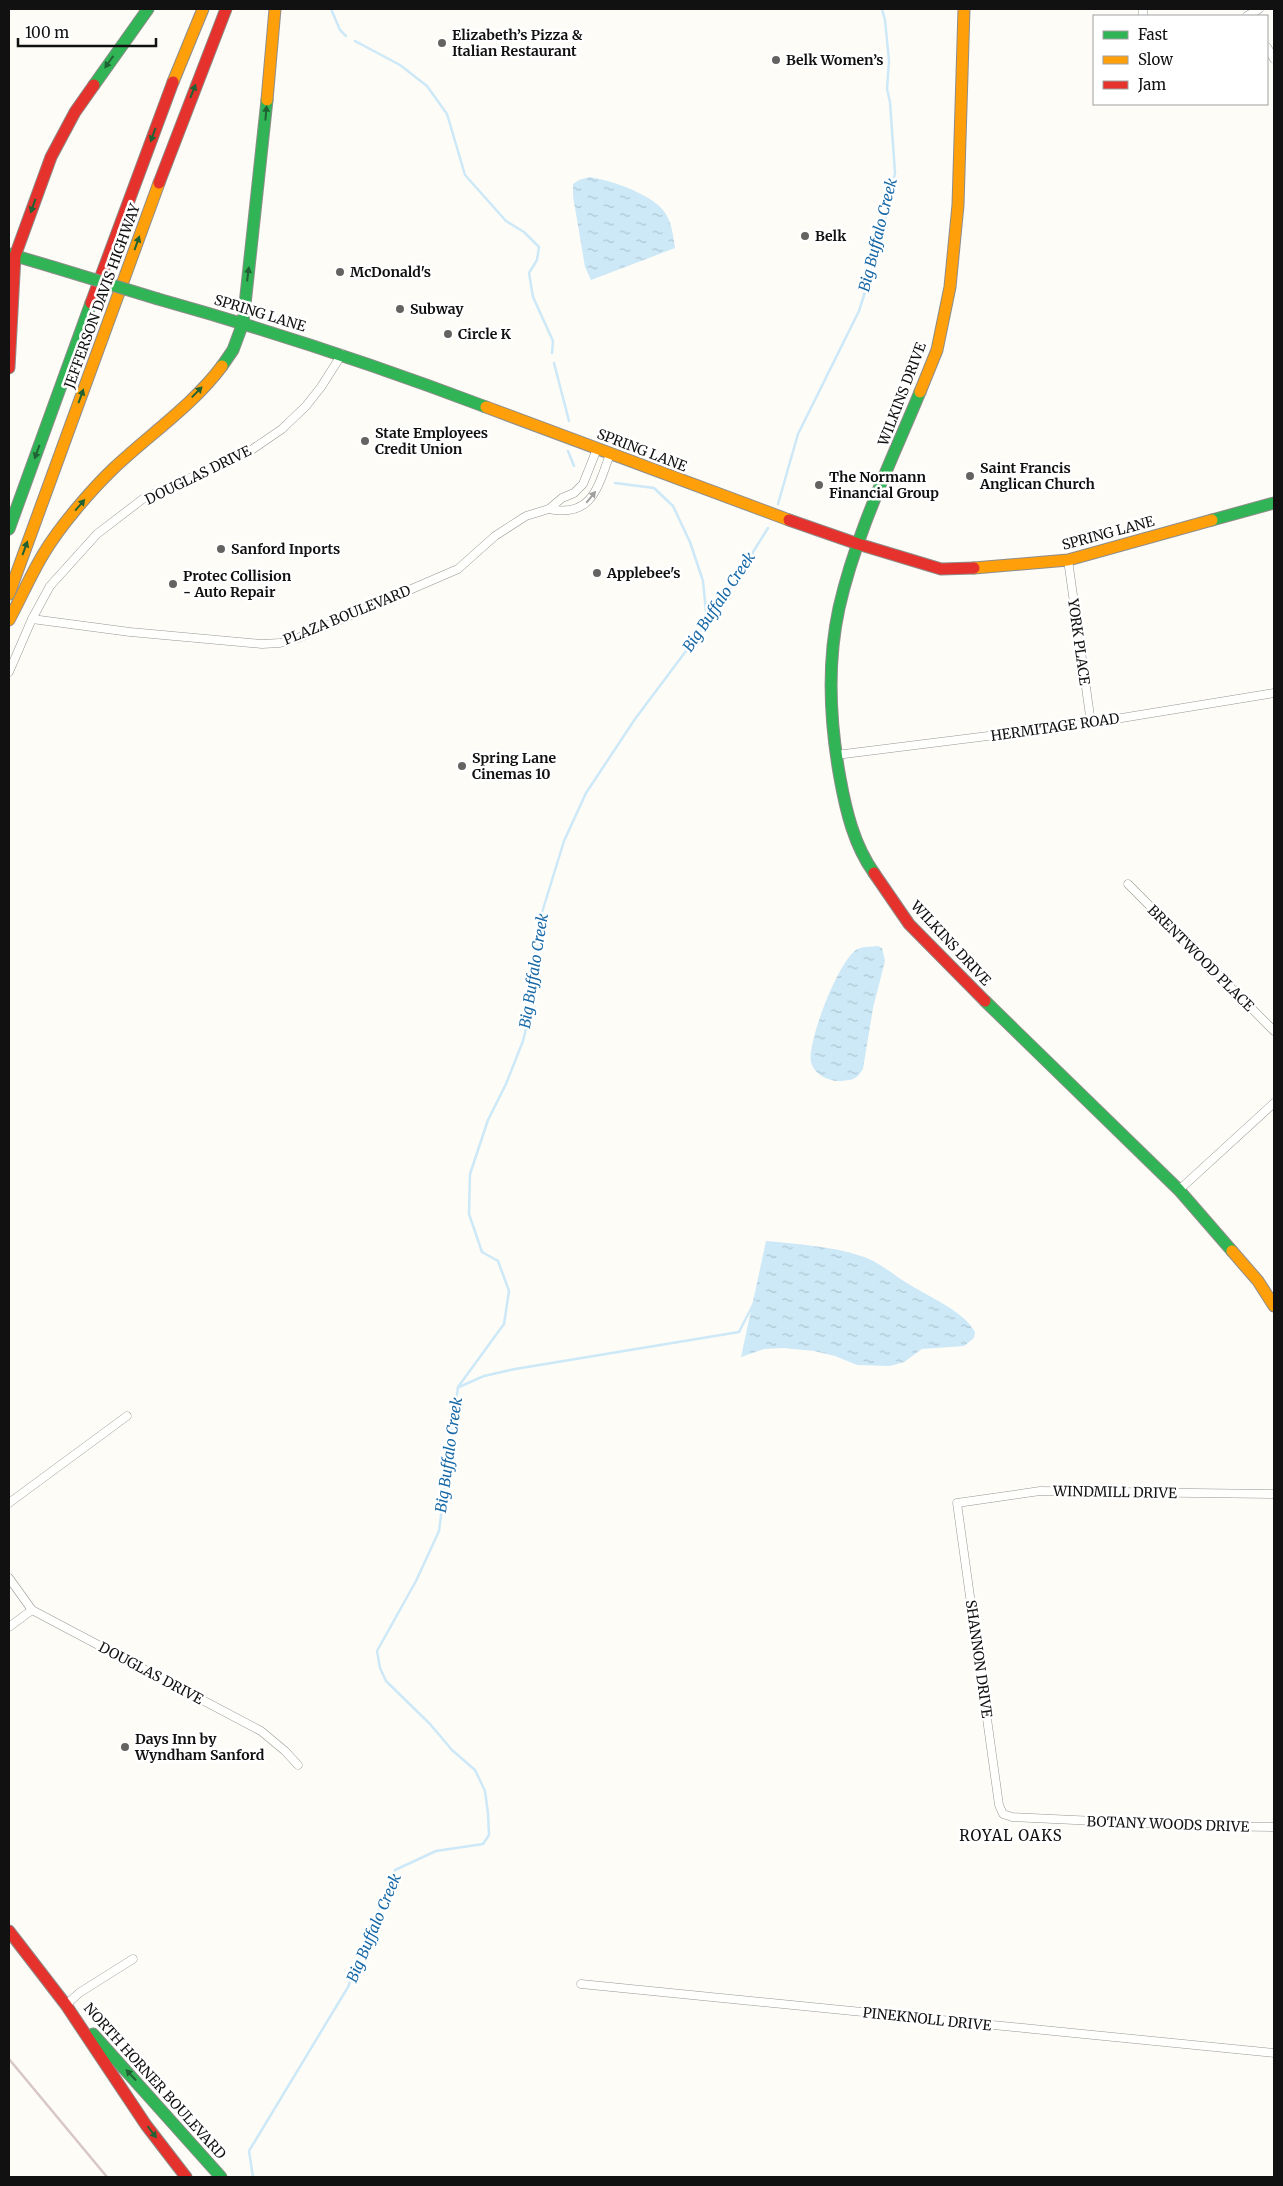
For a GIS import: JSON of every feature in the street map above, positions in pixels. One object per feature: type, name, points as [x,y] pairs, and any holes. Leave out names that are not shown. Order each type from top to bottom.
[{"type":"main road","points":[[9,368],[12,255],[51,156],[75,112],[148,9]]},
{"type":"main road","name":"JEFFERSON DAVIS HIGHWAY","points":[[9,529],[164,106],[203,9]]},
{"type":"main road","name":"JEFFERSON DAVIS HIGHWAY","points":[[9,594],[140,233],[226,9]]},
{"type":"main road","points":[[9,620],[46,551],[77,508],[114,469],[178,412],[214,376],[233,350],[243,323],[261,166],[275,9]]},
{"type":"main road","name":"WILKINS DRIVE","points":[[964,9],[958,205],[950,287],[937,350],[858,544],[839,610],[831,677],[836,755],[848,820],[864,857],[909,924],[966,984],[1179,1190],[1258,1282],[1274,1306]]},
{"type":"main road","name":"SPRING LANE","points":[[12,255],[342,354],[403,375],[734,501],[858,544],[941,569],[989,568],[1068,560],[1274,503]]},
{"type":"main road","name":"NORTH HORNER BOULEVARD","points":[[9,1931],[66,2005],[146,2125],[186,2177]]},
{"type":"main road","name":"NORTH HORNER BOULEVARD","points":[[66,2005],[178,2126],[221,2177]]},
{"type":"street","points":[[1268,48],[1274,59]]},
{"type":"street","name":"DOUGLAS DRIVE","points":[[9,672],[32,619],[50,586],[97,534],[144,498],[247,453],[282,429],[306,406],[321,387],[342,354]]},
{"type":"street","name":"PLAZA BOULEVARD","points":[[32,619],[130,632],[262,644],[280,643],[298,638],[458,569],[494,536],[526,516],[549,509],[562,498],[574,494],[583,484],[597,449]]},
{"type":"street","name":"PLAZA BOULEVARD","points":[[549,509],[564,512],[575,510],[586,503],[596,491],[610,454]]},
{"type":"street","name":"YORK PLACE","points":[[1068,560],[1091,723]]},
{"type":"street","name":"HERMITAGE ROAD","points":[[836,755],[1091,723],[1274,693]]},
{"type":"street","name":"BRENTWOOD PLACE","points":[[1128,884],[1274,1031]]},
{"type":"street","points":[[1179,1190],[1274,1103]]},
{"type":"street","points":[[9,1503],[127,1416]]},
{"type":"street","name":"WINDMILL DRIVE","points":[[957,1503],[1040,1491],[1274,1494]]},
{"type":"street","name":"SHANNON DRIVE","points":[[957,1503],[998,1805],[1003,1814]]},
{"type":"street","name":"DOUGLAS DRIVE","points":[[9,1578],[32,1610],[261,1731],[285,1751],[298,1766]]},
{"type":"street","points":[[9,1628],[32,1610]]},
{"type":"street","name":"BOTANY WOODS DRIVE","points":[[1003,1814],[1012,1818],[1274,1827]]},
{"type":"street","points":[[66,2005],[78,1993],[133,1959]]},
{"type":"street","name":"PINEKNOLL DRIVE","points":[[580,1984],[1274,2053]]},
{"type":"water","points":[[589,177],[629,188],[657,204],[663,210],[672,228],[675,248],[591,280],[585,267],[573,196],[573,184]]},
{"type":"water","points":[[878,946],[882,948],[885,961],[873,1008],[863,1069],[857,1077],[845,1081],[827,1079],[815,1071],[811,1062],[814,1038],[825,1003],[849,957],[858,949]]},
{"type":"water","points":[[766,1241],[826,1248],[867,1258],[963,1317],[975,1332],[974,1338],[964,1346],[922,1349],[904,1362],[890,1366],[857,1365],[835,1356],[814,1351],[783,1348],[764,1349],[741,1357]]},
{"type":"waterway","points":[[331,9],[340,30],[346,36]]},
{"type":"waterway","name":"Big Buffalo Creek","points":[[778,504],[798,434],[859,311],[876,257],[886,216],[895,173],[890,102],[887,89],[889,61],[885,20],[882,9]]},
{"type":"waterway","points":[[355,41],[400,65],[427,86],[447,114],[465,175],[506,221],[524,232],[539,247],[537,260],[529,273],[533,297],[553,341],[552,353]]},
{"type":"waterway","points":[[554,363],[569,421]]},
{"type":"waterway","points":[[568,451],[574,466]]},
{"type":"waterway","points":[[615,483],[654,488],[673,506],[690,542],[703,581],[707,622]]},
{"type":"waterway","name":"Big Buffalo Creek","points":[[253,2177],[249,2151],[348,1987],[395,1870],[436,1851],[483,1844],[489,1835],[485,1791],[475,1770],[452,1750],[430,1724],[386,1681],[380,1668],[377,1651],[416,1581],[439,1531],[458,1387],[504,1324],[509,1291],[498,1261],[482,1252],[469,1214],[470,1174],[488,1120],[506,1084],[523,1041],[533,999],[535,954],[540,936],[540,919],[564,841],[586,793],[635,719],[719,607],[768,528]]},
{"type":"waterway","points":[[459,1387],[484,1376],[515,1369],[739,1332],[755,1301]]},
{"type":"railway","points":[[9,2059],[107,2177]]},
{"type":"traffic: fast","points":[[94,85],[148,9]]},
{"type":"traffic: fast","points":[[222,366],[233,350],[243,323],[267,100]]},
{"type":"traffic: fast","points":[[9,254],[53,267]]},
{"type":"traffic: fast","points":[[53,267],[158,299]]},
{"type":"traffic: fast","points":[[158,299],[323,349],[486,407]]},
{"type":"traffic: fast","points":[[9,529],[91,303]]},
{"type":"traffic: fast","points":[[874,873],[856,839],[845,803],[840,778],[834,736],[831,693],[835,629],[846,580],[864,525],[920,392]]},
{"type":"traffic: fast","points":[[1212,520],[1274,503]]},
{"type":"traffic: fast","points":[[985,1001],[1179,1190],[1232,1251]]},
{"type":"traffic: fast","points":[[93,2034],[221,2177]]},
{"type":"traffic: slow","points":[[173,82],[203,9]]},
{"type":"traffic: slow","points":[[267,100],[275,9]]},
{"type":"traffic: slow","points":[[920,392],[937,350],[950,287],[958,205],[964,9]]},
{"type":"traffic: slow","points":[[9,594],[159,183]]},
{"type":"traffic: slow","points":[[9,620],[44,553],[77,508],[114,468],[198,394],[222,366]]},
{"type":"traffic: slow","points":[[486,407],[789,520]]},
{"type":"traffic: slow","points":[[974,568],[1068,560],[1212,520]]},
{"type":"traffic: slow","points":[[1232,1251],[1258,1281],[1274,1306]]},
{"type":"traffic: jam","points":[[159,183],[226,9]]},
{"type":"traffic: jam","points":[[91,303],[173,82]]},
{"type":"traffic: jam","points":[[9,368],[15,256],[51,157],[75,112],[94,85]]},
{"type":"traffic: jam","points":[[789,520],[858,544],[941,569],[974,568]]},
{"type":"traffic: jam","points":[[874,873],[909,924],[985,1001]]},
{"type":"traffic: jam","points":[[9,1931],[66,2005],[146,2125],[186,2177]]},
{"type":"place","name":"Elizabeth’s Pizza & Italian Restaurant","points":[[442,43]]},
{"type":"place","name":"Belk Women’s","points":[[776,60]]},
{"type":"place","name":"Belk","points":[[805,236]]},
{"type":"place","name":"McDonald's","points":[[340,272]]},
{"type":"place","name":"Subway","points":[[400,309]]},
{"type":"place","name":"Circle K","points":[[448,334]]},
{"type":"place","name":"State Employees Credit Union","points":[[365,441]]},
{"type":"place","name":"Saint Francis Anglican Church","points":[[970,476]]},
{"type":"place","name":"The Normann Financial Group","points":[[819,485]]},
{"type":"place","name":"Sanford Inports","points":[[221,549]]},
{"type":"place","name":"Applebee's","points":[[597,573]]},
{"type":"place","name":"Protec Collision - Auto Repair","points":[[173,584]]},
{"type":"place","name":"Spring Lane Cinemas 10","points":[[462,766]]},
{"type":"place","name":"Days Inn by Wyndham Sanford","points":[[125,1747]]},
{"type":"district","name":"ROYAL OAKS","points":[[1011,1836]]}]
